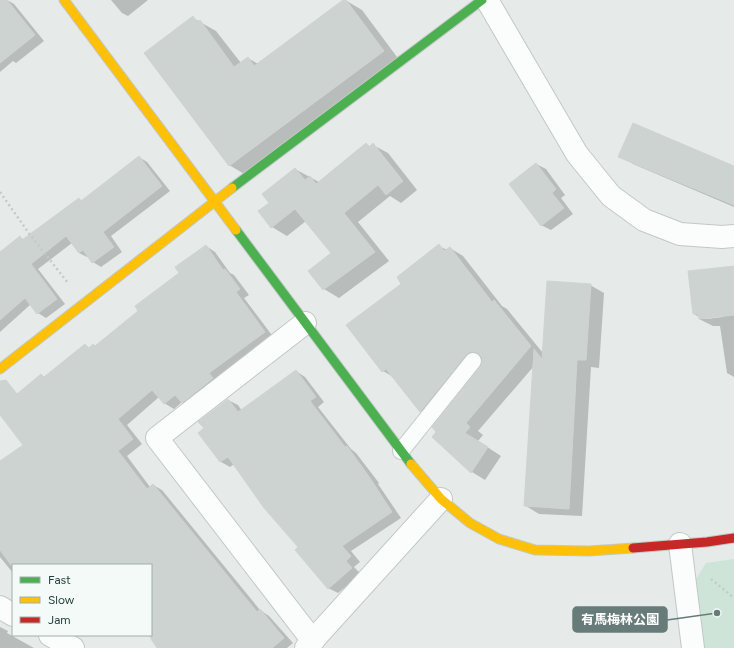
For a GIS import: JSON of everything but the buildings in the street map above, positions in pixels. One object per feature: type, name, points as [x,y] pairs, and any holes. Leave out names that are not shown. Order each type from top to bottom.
[{"type":"street","points":[[64,0],[401,451],[441,498],[470,523],[498,539],[535,550],[589,551],[707,542],[734,538]]},
{"type":"street","points":[[0,370],[214,202],[482,0]]},
{"type":"street","points":[[487,0],[577,154],[611,196],[644,220],[680,234],[722,237],[734,236]]},
{"type":"street","points":[[304,323],[157,438],[310,644],[441,498]]},
{"type":"street","points":[[680,544],[693,648]]},
{"type":"street","points":[[0,607],[12,613]]},
{"type":"street","points":[[52,636],[73,648]]},
{"type":"lane","points":[[401,451],[473,361]]},
{"type":"path","points":[[0,192],[28,232],[84,304]]},
{"type":"path","points":[[706,575],[734,598]]},
{"type":"green space","points":[[734,559],[734,648],[704,648],[696,579],[706,563]]},
{"type":"traffic: fast","points":[[232,188],[482,0]]},
{"type":"traffic: fast","points":[[236,230],[411,464]]},
{"type":"traffic: slow","points":[[64,0],[236,230]]},
{"type":"traffic: slow","points":[[0,369],[232,188]]},
{"type":"traffic: slow","points":[[411,464],[441,499],[470,523],[499,539],[535,550],[589,551],[633,548]]},
{"type":"traffic: jam","points":[[633,548],[707,542],[734,538]]},
{"type":"place","name":"有馬梅林公園","points":[[717,613]]}]
